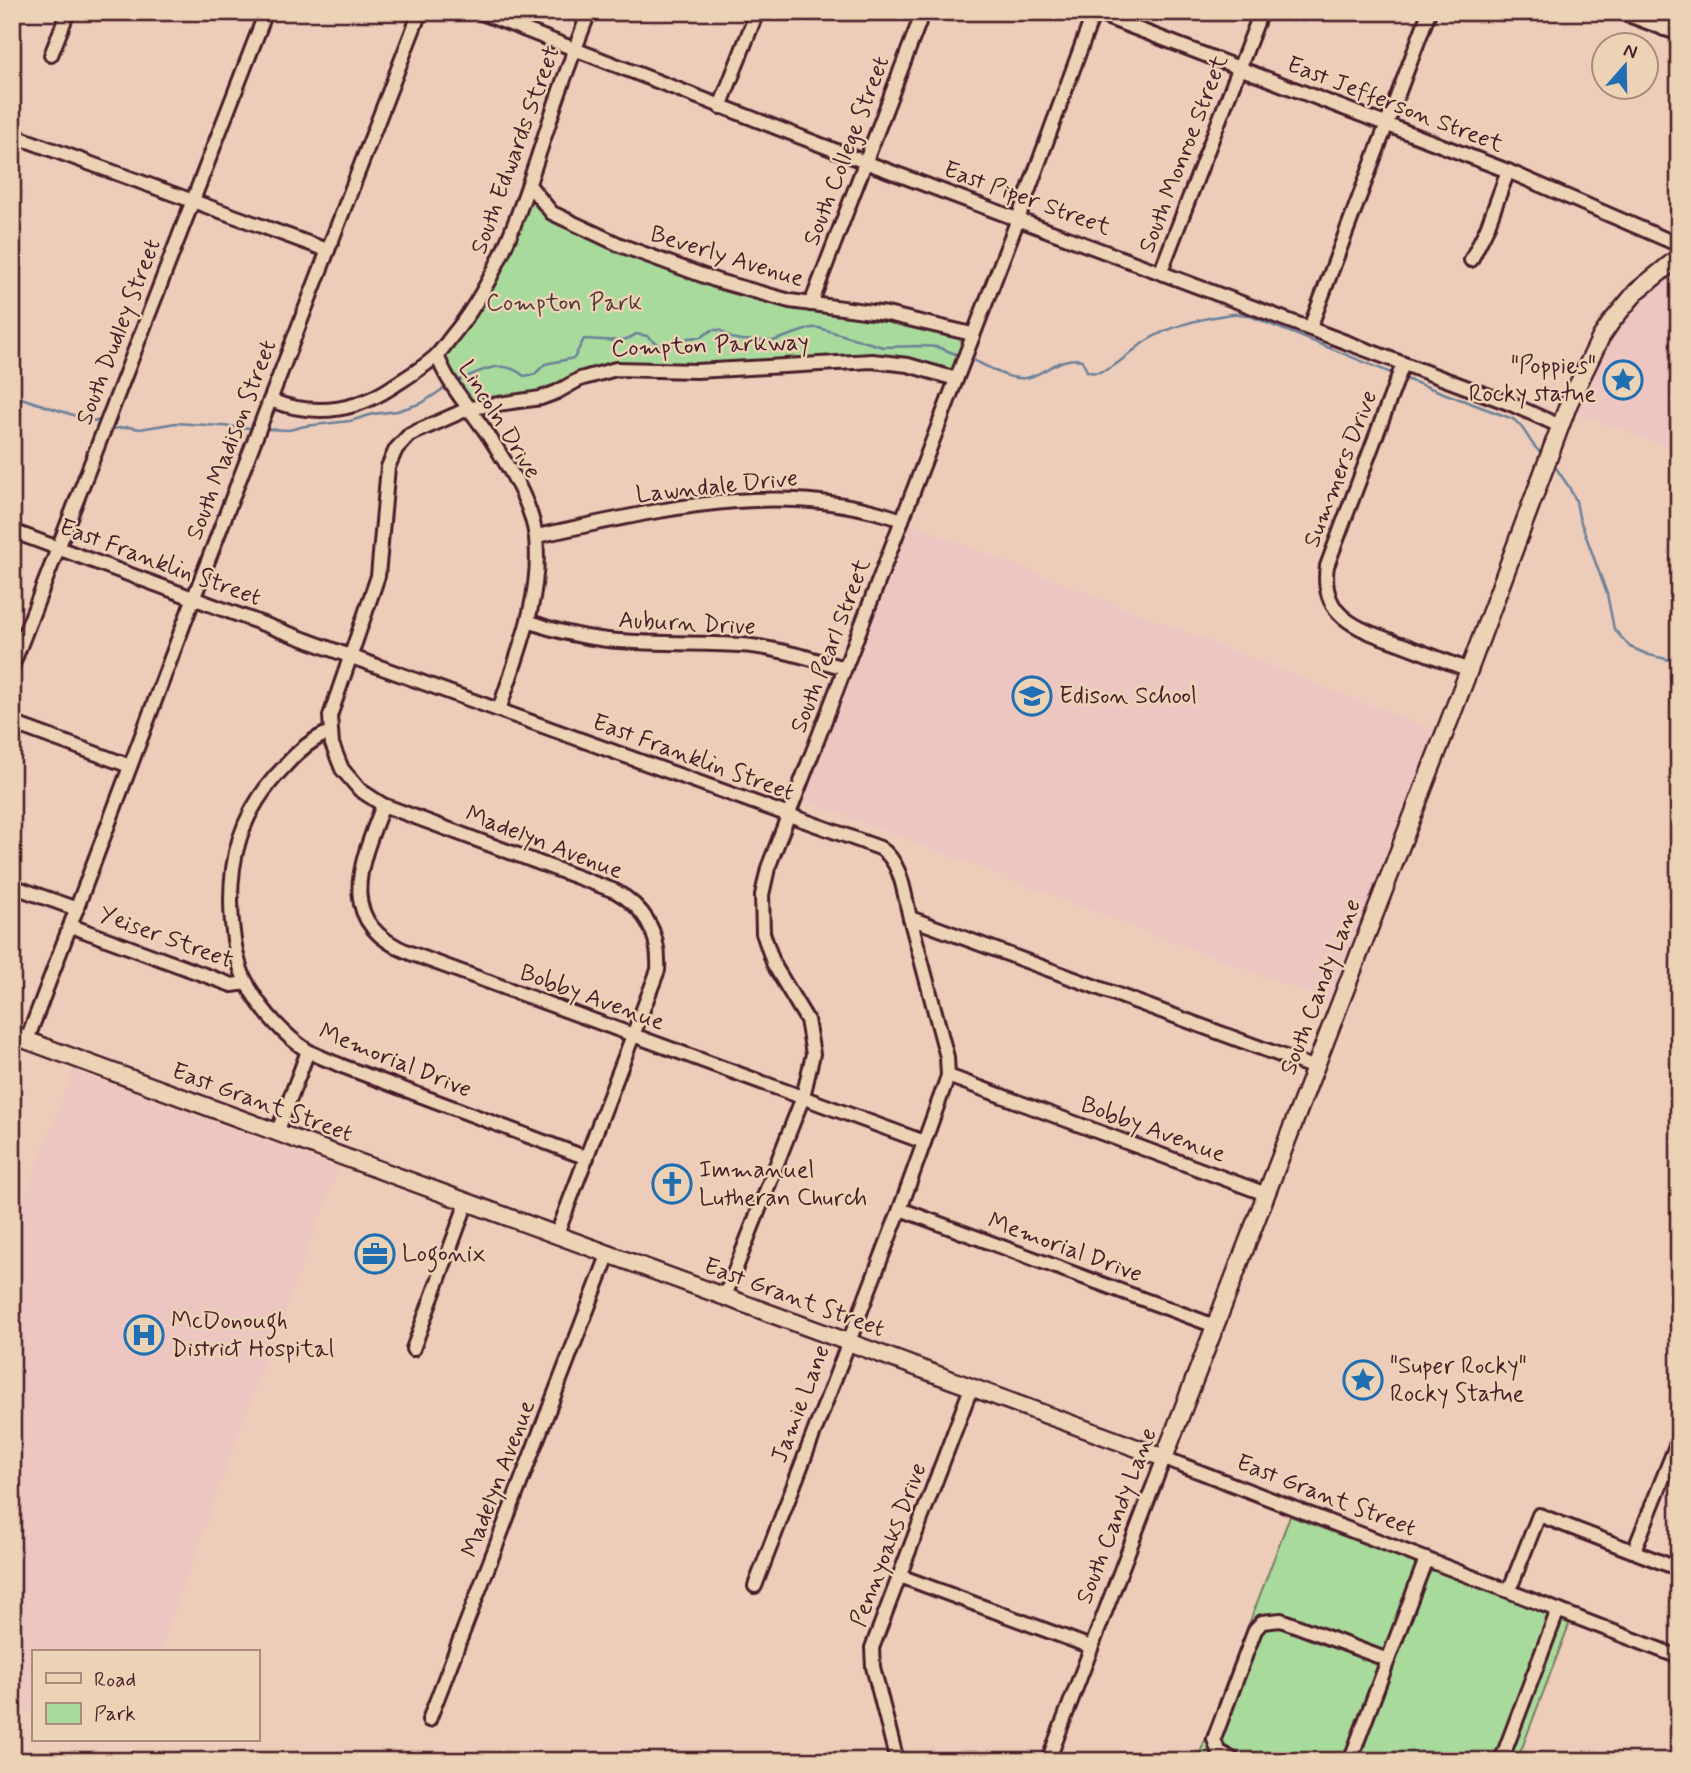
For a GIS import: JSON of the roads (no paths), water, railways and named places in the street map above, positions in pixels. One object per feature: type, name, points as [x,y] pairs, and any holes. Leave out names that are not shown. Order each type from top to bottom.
[{"type":"main road","name":"South Candy Lane","points":[[1164,1458],[1579,381],[1601,337],[1637,291],[1679,257]]},
{"type":"main road","name":"East Grant Street","points":[[20,1037],[1164,1458]]},
{"type":"street","points":[[51,55],[68,12]]},
{"type":"street","name":"South Dudley Street","points":[[12,667],[266,12]]},
{"type":"street","name":"South Madison Street","points":[[20,1037],[71,926],[194,597],[419,12]]},
{"type":"street","name":"East Piper Street","points":[[479,12],[720,107],[1511,404],[1560,426]]},
{"type":"street","name":"South Edwards Street","points":[[270,400],[304,410],[327,411],[350,407],[380,395],[437,355],[477,302],[501,257],[589,12]]},
{"type":"street","points":[[720,107],[757,12]]},
{"type":"street","name":"South College Street","points":[[811,304],[923,12]]},
{"type":"street","name":"East Jefferson Street","points":[[1093,12],[1508,171],[1679,245]]},
{"type":"street","name":"South Pearl Street","points":[[725,1296],[803,1097],[813,1054],[810,1031],[798,1002],[774,965],[765,943],[761,922],[764,881],[1018,219],[1093,12]]},
{"type":"street","name":"South Monroe Street","points":[[1161,271],[1261,12]]},
{"type":"street","points":[[1310,328],[1429,12]]},
{"type":"street","points":[[1620,12],[1679,34]]},
{"type":"street","points":[[1664,29],[1670,12]]},
{"type":"street","points":[[12,155],[16,136],[327,250]]},
{"type":"street","points":[[1471,260],[1487,228],[1508,171]]},
{"type":"street","name":"Beverly Avenue","points":[[529,185],[552,213],[620,245],[739,288],[769,297],[887,314],[972,334]]},
{"type":"street","name":"Lincoln Drive","points":[[437,355],[449,383],[470,408],[504,460],[518,487],[536,536],[535,586],[528,621],[499,710]]},
{"type":"street","name":"Compton Parkway","points":[[470,408],[541,398],[580,379],[616,369],[696,371],[872,360],[925,369],[956,379]]},
{"type":"street","name":"Summers Drive","points":[[1403,364],[1327,566],[1327,588],[1340,614],[1357,628],[1469,670]]},
{"type":"street","points":[[352,657],[378,576],[386,477],[391,458],[410,435],[470,408]]},
{"type":"street","name":"Lawndale Drive","points":[[536,536],[678,508],[773,498],[842,503],[902,520]]},
{"type":"street","name":"East Franklin Street","points":[[12,531],[880,848],[889,854],[897,868],[910,918]]},
{"type":"street","name":"Auburn Drive","points":[[528,621],[564,633],[607,641],[742,645],[845,668]]},
{"type":"street","name":"Madelyn Avenue","points":[[352,657],[330,716],[330,732],[336,757],[350,780],[371,799],[383,805],[615,891],[635,904],[650,924],[658,946],[658,970],[557,1234]]},
{"type":"street","points":[[12,723],[130,766]]},
{"type":"street","name":"Memorial Drive","points":[[330,732],[312,740],[277,774],[254,806],[240,838],[232,869],[230,896],[236,951],[247,983],[273,1019],[308,1051],[587,1158]]},
{"type":"street","name":"Bobby Avenue","points":[[383,805],[361,863],[359,876],[360,901],[364,913],[387,942],[410,953],[924,1142]]},
{"type":"street","name":"Yeiser Street","points":[[12,886],[77,909]]},
{"type":"street","points":[[910,918],[1315,1068]]},
{"type":"street","name":"Jamie Lane","points":[[755,1586],[900,1209],[948,1076],[947,1057],[910,918]]},
{"type":"street","name":"Yeiser Street","points":[[71,926],[232,985],[247,983]]},
{"type":"street","points":[[276,1133],[308,1051]]},
{"type":"street","name":"Bobby Avenue","points":[[948,1076],[1266,1194]]},
{"type":"street","points":[[413,1349],[467,1202]]},
{"type":"street","name":"Memorial Drive","points":[[900,1209],[1214,1325]]},
{"type":"street","name":"Madelyn Avenue","points":[[429,1720],[609,1253]]},
{"type":"street","name":"Pennyoaks Drive","points":[[897,1761],[873,1667],[872,1648],[971,1388]]},
{"type":"street","points":[[1634,1551],[1679,1438]]},
{"type":"street","name":"East Grant Street","points":[[1164,1458],[1679,1657]]},
{"type":"street","name":"South Candy Lane","points":[[1048,1761],[1164,1458]]},
{"type":"street","points":[[1509,1591],[1539,1515],[1679,1569]]},
{"type":"street","points":[[1350,1761],[1426,1559]]},
{"type":"street","points":[[900,1576],[1091,1647]]},
{"type":"street","points":[[1501,1761],[1558,1610]]},
{"type":"street","points":[[1235,1761],[1217,1751],[1214,1739],[1255,1630],[1262,1622],[1280,1620],[1388,1660]]},
{"type":"waterway","points":[[973,360],[1018,378],[1032,376],[1074,359],[1082,360],[1087,371],[1102,371],[1165,331],[1198,320],[1243,314],[1391,373]]},
{"type":"waterway","points":[[457,381],[482,370],[499,367],[515,370],[524,376],[535,374],[545,364],[574,358],[584,339],[618,340],[636,334],[647,336],[662,348],[688,338],[701,337],[712,330],[720,330],[731,338],[741,340],[773,341],[811,328],[819,328],[883,347],[937,347],[956,354]]},
{"type":"waterway","points":[[1406,379],[1513,419],[1541,453]]},
{"type":"waterway","points":[[267,429],[289,430],[397,411],[422,403],[443,389]]},
{"type":"waterway","points":[[12,395],[85,419],[103,422]]},
{"type":"waterway","points":[[112,429],[140,429],[176,423],[251,428]]},
{"type":"waterway","points":[[1554,465],[1576,501],[1579,517],[1607,594],[1614,629],[1630,647],[1679,662]]},
{"type":"place","name":"\"Poppies\" Rocky statue","points":[[1623,380]]},
{"type":"place","name":"Edison School","points":[[1032,696]]},
{"type":"place","name":"Immanuel Lutheran Church","points":[[672,1184]]},
{"type":"place","name":"Logonix","points":[[375,1254]]},
{"type":"place","name":"McDonough District Hospital","points":[[144,1335]]},
{"type":"place","name":"\"Super Rocky\" Rocky Statue","points":[[1363,1380]]},
{"type":"park label","name":"Compton Park","points":[[564,303]]}]
